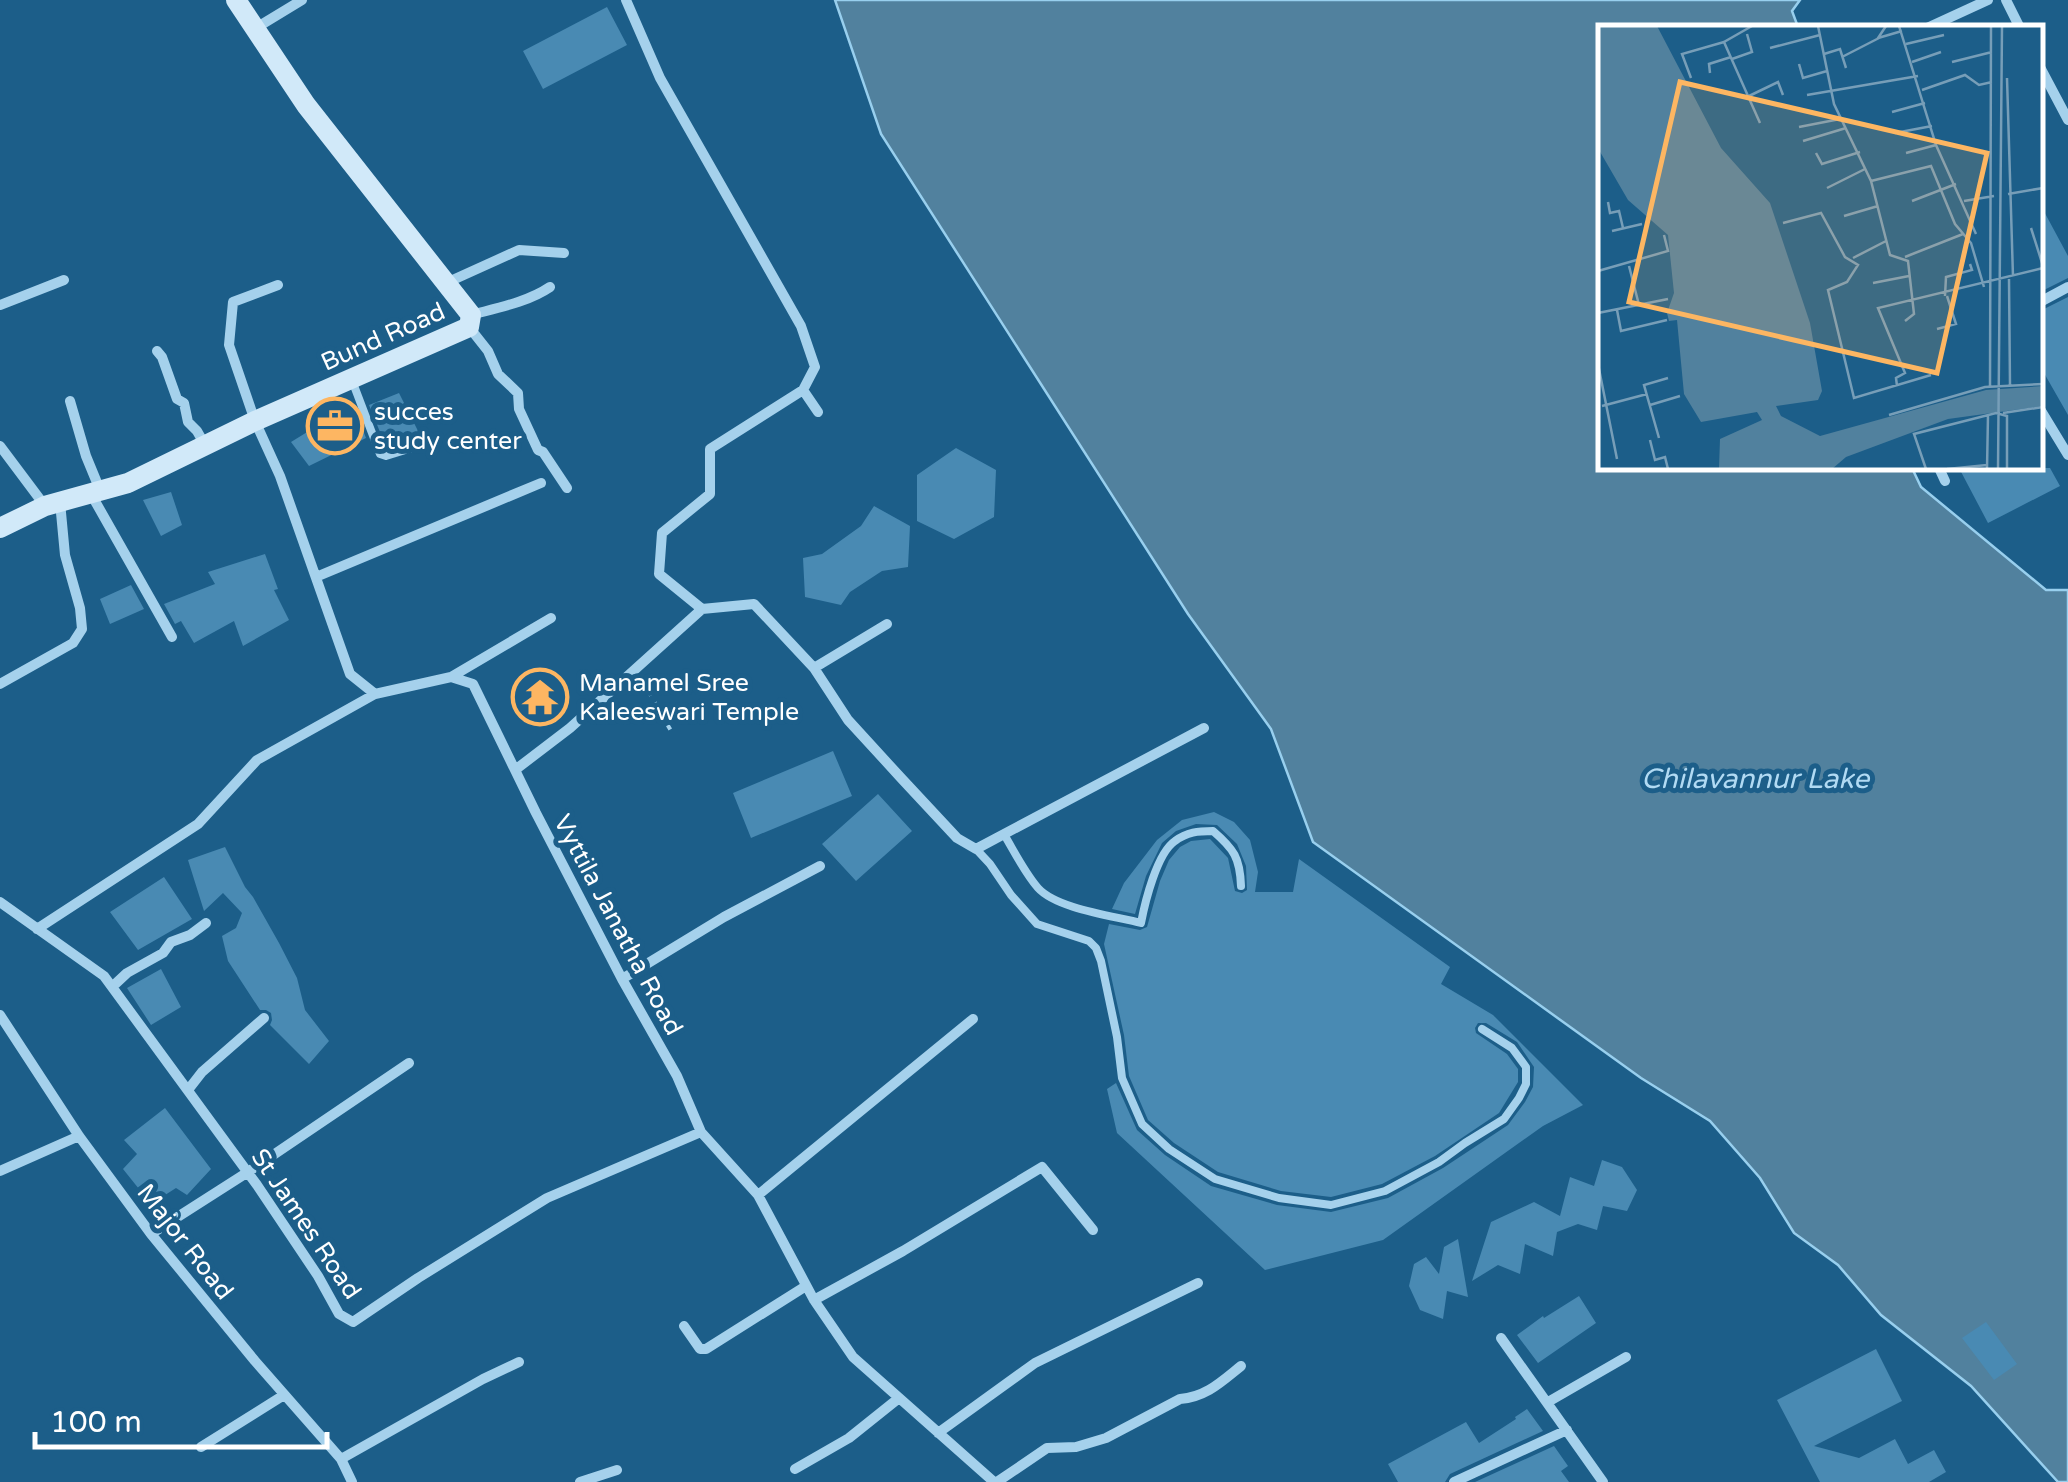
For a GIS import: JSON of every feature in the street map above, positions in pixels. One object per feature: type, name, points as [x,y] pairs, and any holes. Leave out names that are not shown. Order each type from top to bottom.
[{"type":"street","name":"Bund Road","points":[[0,528],[52,504],[128,483],[470,321],[445,283],[306,105],[236,0]]},
{"type":"street","points":[[256,28],[302,0]]},
{"type":"street","points":[[626,0],[660,78],[800,326],[814,367],[803,390],[710,449],[710,494],[662,533],[658,574],[702,609]]},
{"type":"street","points":[[1934,25],[1988,0]]},
{"type":"street","points":[[2006,0],[2018,25]]},
{"type":"street","points":[[2043,72],[2068,120]]},
{"type":"street","points":[[445,283],[519,250],[564,253]]},
{"type":"street","points":[[0,305],[64,280]]},
{"type":"street","points":[[278,285],[233,302],[228,345],[280,476],[350,674],[375,694]]},
{"type":"street","points":[[550,287],[470,321],[498,374],[518,394],[519,409],[538,450],[567,488]]},
{"type":"street","points":[[2043,300],[2068,287]]},
{"type":"street","points":[[156,351],[162,357],[177,399],[184,403],[188,422],[205,445]]},
{"type":"street","points":[[803,390],[818,412]]},
{"type":"street","points":[[70,400],[95,492],[172,637]]},
{"type":"street","points":[[2043,414],[2068,455]]},
{"type":"street","points":[[0,446],[52,504],[80,608],[82,630],[73,643],[0,684]]},
{"type":"street","points":[[1939,470],[1945,481]]},
{"type":"street","points":[[316,578],[541,484]]},
{"type":"street","points":[[515,770],[570,728],[702,609],[754,604],[814,668],[848,720],[957,838],[976,849],[1204,728]]},
{"type":"street","points":[[37,929],[198,824],[257,760],[375,694],[452,678],[551,618]]},
{"type":"street","points":[[814,668],[888,624]]},
{"type":"street","name":"Vyttila Janatha Road","points":[[452,678],[474,684],[622,979],[677,1076],[701,1132],[758,1196],[814,1300],[853,1357],[996,1482]]},
{"type":"street","points":[[622,979],[724,917],[820,866]]},
{"type":"street","name":"St James Road","points":[[0,902],[104,976],[248,1172],[318,1276],[338,1314],[354,1322],[547,1198],[701,1132]]},
{"type":"street","points":[[112,987],[135,968],[164,953],[171,942],[206,923]]},
{"type":"street","name":"Major Road","points":[[0,1016],[151,1234],[341,1459],[352,1482]]},
{"type":"street","points":[[188,1090],[202,1072],[264,1018]]},
{"type":"street","points":[[758,1196],[973,1019]]},
{"type":"street","points":[[151,1234],[410,1063]]},
{"type":"street","points":[[0,1172],[80,1136]]},
{"type":"street","points":[[814,1300],[1042,1167],[1093,1230]]},
{"type":"street","points":[[938,1433],[1035,1363],[1198,1284]]},
{"type":"street","points":[[684,1326],[700,1350],[706,1349],[806,1286]]},
{"type":"street","points":[[1501,1338],[1603,1482]]},
{"type":"street","points":[[1548,1402],[1626,1358]]},
{"type":"street","points":[[341,1459],[482,1379],[520,1362]]},
{"type":"street","points":[[996,1482],[1047,1448],[1096,1442],[1180,1400],[1208,1393],[1240,1366]]},
{"type":"street","points":[[200,1447],[284,1395]]},
{"type":"street","points":[[795,1469],[849,1438],[899,1398]]},
{"type":"street","points":[[1454,1482],[1567,1430]]},
{"type":"street","points":[[580,1482],[617,1470]]},
{"type":"lane","points":[[352,378],[380,454],[386,456],[428,442]]},
{"type":"lane","points":[[1004,836],[1047,896],[1075,908],[1141,923],[1144,904],[1171,843],[1194,830],[1213,831],[1230,846],[1240,866],[1240,886]]},
{"type":"lane","points":[[976,849],[1037,924],[1089,941],[1096,948],[1117,1037],[1122,1078],[1142,1124],[1169,1149],[1214,1178],[1279,1198],[1330,1206],[1385,1191],[1439,1162],[1504,1119],[1526,1084],[1526,1067],[1512,1048],[1482,1029]]},
{"type":"path","points":[[634,668],[674,736]]},
{"type":"water","name":"Chilavannur Lake","points":[[835,0],[1800,0],[1792,11],[1797,25],[1598,25],[1598,470],[1913,470],[1921,487],[2046,590],[2068,590],[2068,1482],[2058,1482],[1971,1386],[1881,1315],[1838,1265],[1794,1233],[1760,1178],[1710,1121],[1641,1078],[1313,842],[1271,729],[1188,614],[881,134]]},
{"type":"building","points":[[607,7],[627,45],[543,89],[523,51]]},
{"type":"building","points":[[2043,210],[2068,256],[2068,278],[2043,290]]},
{"type":"building","points":[[2068,297],[2068,415],[2043,371],[2043,310]]},
{"type":"building","points":[[399,393],[421,437],[389,447],[369,405]]},
{"type":"building","name":"succes study center","points":[[343,410],[346,414],[355,410],[366,438],[309,466],[291,442]]},
{"type":"building","points":[[956,448],[996,470],[994,517],[954,539],[917,521],[917,475]]},
{"type":"building","points":[[2050,468],[2060,486],[1988,523],[1960,470]]},
{"type":"building","points":[[171,492],[182,525],[161,536],[143,500]]},
{"type":"building","points":[[874,506],[910,526],[908,567],[882,571],[850,592],[841,605],[805,597],[803,558],[822,554],[861,526]]},
{"type":"building","points":[[265,554],[278,589],[274,590],[289,620],[243,646],[234,621],[194,643],[181,621],[175,624],[164,604],[215,584],[208,572]]},
{"type":"building","points":[[131,585],[144,609],[110,624],[100,599]]},
{"type":"building","points":[[833,751],[852,796],[751,838],[733,793]]},
{"type":"building","points":[[878,794],[912,831],[856,881],[822,844]]},
{"type":"building","points":[[1214,812],[1234,822],[1250,840],[1258,872],[1255,892],[1293,892],[1299,859],[1450,967],[1441,984],[1493,1015],[1583,1105],[1543,1126],[1383,1240],[1265,1270],[1117,1133],[1107,1089],[1116,1083],[1137,1130],[1165,1155],[1211,1186],[1277,1205],[1331,1212],[1388,1198],[1508,1125],[1533,1087],[1534,1067],[1517,1042],[1486,1023],[1478,1023],[1476,1033],[1507,1054],[1518,1069],[1518,1082],[1499,1113],[1435,1156],[1382,1184],[1331,1197],[1281,1191],[1218,1172],[1174,1143],[1148,1120],[1129,1076],[1104,944],[1109,924],[1140,930],[1147,927],[1169,860],[1191,841],[1210,839],[1228,858],[1235,891],[1247,890],[1246,866],[1237,844],[1217,825],[1196,824],[1176,831],[1162,843],[1146,876],[1135,914],[1112,909],[1124,883],[1157,840],[1182,820]]},
{"type":"building","points":[[225,847],[297,978],[305,1010],[329,1041],[309,1064],[270,1025],[271,1013],[260,1010],[228,961],[222,936],[236,928],[242,913],[223,893],[204,911],[188,860]]},
{"type":"building","points":[[164,877],[192,919],[138,950],[110,912]]},
{"type":"building","points":[[161,969],[181,1007],[151,1025],[127,988]]},
{"type":"building","points":[[165,1108],[211,1169],[187,1195],[176,1188],[151,1204],[123,1169],[137,1154],[124,1140]]},
{"type":"building","points":[[1602,1160],[1622,1167],[1637,1190],[1627,1211],[1603,1206],[1597,1230],[1578,1224],[1557,1232],[1553,1256],[1525,1244],[1520,1274],[1498,1265],[1472,1281],[1491,1222],[1534,1202],[1560,1216],[1570,1177],[1594,1186]]},
{"type":"building","points":[[1458,1239],[1468,1297],[1447,1291],[1443,1319],[1420,1310],[1409,1286],[1414,1264],[1426,1257],[1439,1274],[1444,1247]]},
{"type":"building","points":[[1579,1296],[1596,1323],[1538,1363],[1517,1335]]},
{"type":"building","points":[[1986,1322],[2017,1364],[1994,1380],[1962,1338]]},
{"type":"building","points":[[1876,1349],[1902,1401],[1814,1446],[1859,1458],[1895,1439],[1908,1464],[1934,1450],[1946,1472],[1929,1482],[1820,1482],[1777,1400]]},
{"type":"building","points":[[1527,1409],[1543,1431],[1450,1474],[1445,1482],[1398,1482],[1388,1464],[1466,1422],[1479,1443]]},
{"type":"building","points":[[1554,1446],[1568,1466],[1561,1471],[1569,1482],[1475,1482]]},
{"type":"place","name":"succes study center","points":[[335,426]]},
{"type":"place","name":"Manamel Sree Kaleeswari Temple","points":[[540,697]]}]
